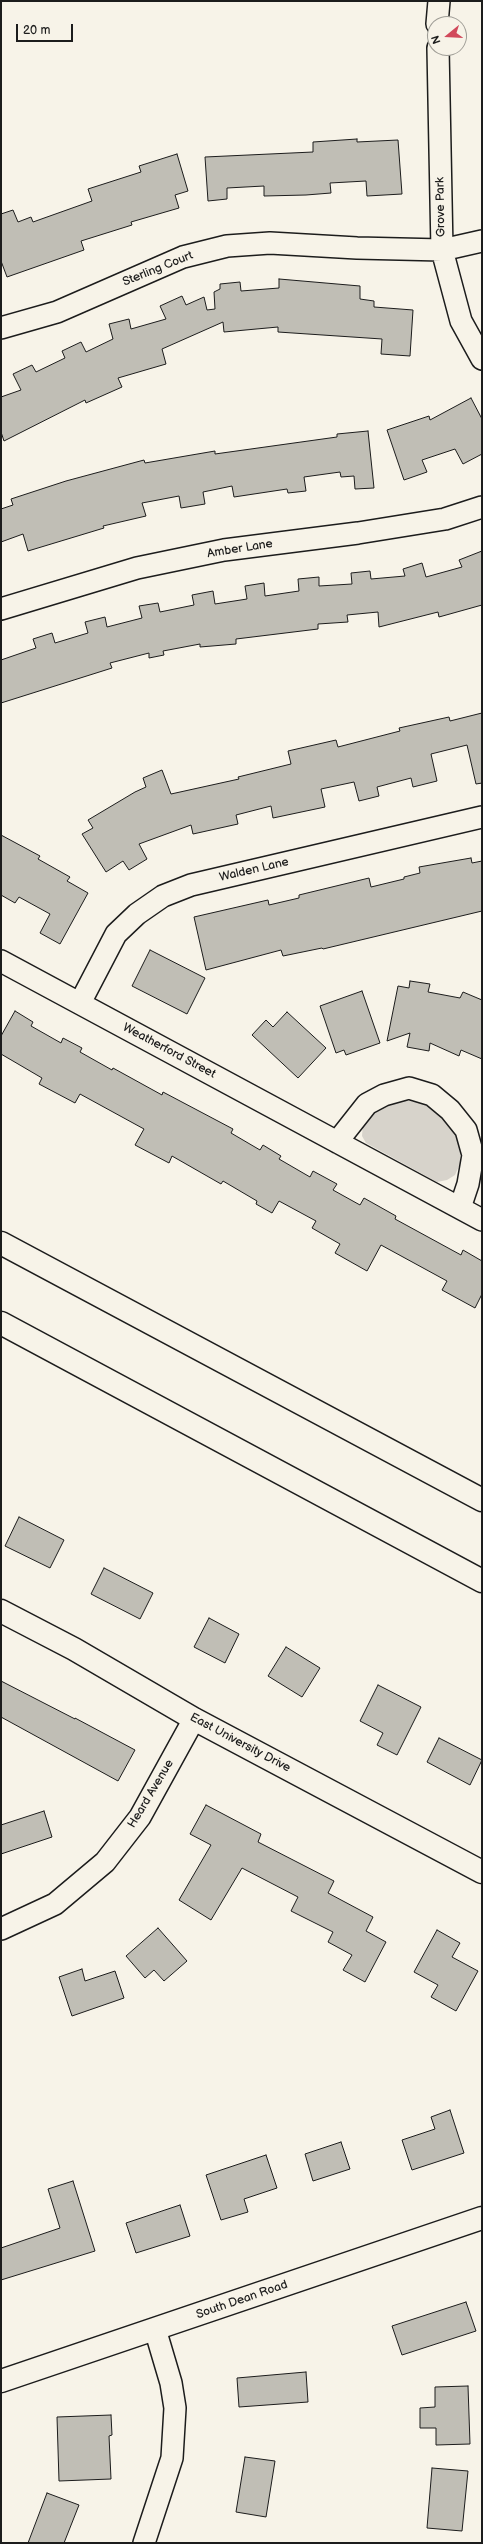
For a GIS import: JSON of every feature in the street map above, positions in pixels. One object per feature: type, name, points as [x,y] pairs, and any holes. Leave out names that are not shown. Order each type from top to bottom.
[{"type":"main road","points":[[1,1243],[482,1500]]},
{"type":"main road","points":[[1,1323],[482,1581]]},
{"type":"main road","name":"East University Drive","points":[[1,1611],[74,1649],[194,1719],[482,1872]]},
{"type":"main road","name":"South Dean Road","points":[[1,2381],[482,2218]]},
{"type":"street","points":[[437,16],[438,1]]},
{"type":"street","name":"Grove Park","points":[[438,56],[442,250],[461,321],[482,359]]},
{"type":"street","name":"Sterling Court","points":[[1,328],[56,312],[183,257],[227,246],[270,242],[357,248],[442,250],[482,241]]},
{"type":"street","name":"Amber Lane","points":[[1,609],[137,568],[224,550],[358,533],[445,519],[482,507]]},
{"type":"street","name":"Walden Lane","points":[[80,1003],[116,934],[137,914],[163,896],[191,885],[482,817]]},
{"type":"street","name":"Weatherford Street","points":[[1,961],[482,1220]]},
{"type":"street","points":[[337,1142],[367,1104],[384,1095],[409,1088],[432,1095],[450,1110],[466,1130],[473,1155],[468,1184],[460,1208]]},
{"type":"street","name":"Heard Avenue","points":[[1,1929],[56,1904],[105,1862],[140,1818],[194,1719]]},
{"type":"street","points":[[144,2543],[172,2458],[175,2408],[171,2383],[155,2329]]},
{"type":"shaded area","points":[[404,1100],[422,1103],[441,1112],[452,1125],[460,1143],[460,1164],[455,1175],[447,1180],[437,1182],[366,1143],[362,1136],[363,1124],[371,1113],[386,1104]]},
{"type":"building","points":[[357,139],[357,142],[398,140],[402,194],[367,196],[366,181],[330,183],[331,193],[306,195],[264,196],[264,186],[227,188],[227,199],[208,201],[205,157],[313,152],[313,142]]},
{"type":"building","points":[[177,154],[188,191],[175,195],[179,208],[131,222],[132,225],[81,241],[84,250],[7,277],[1,261],[1,214],[13,210],[18,222],[31,217],[33,222],[92,201],[88,189],[141,172],[139,166]]},
{"type":"building","points":[[279,279],[360,286],[360,299],[374,301],[374,307],[413,310],[410,356],[381,354],[382,339],[278,332],[278,327],[224,332],[223,322],[162,349],[166,364],[118,378],[122,387],[86,403],[85,400],[4,441],[1,432],[1,397],[21,390],[13,374],[32,365],[36,372],[65,358],[62,351],[81,342],[86,352],[113,339],[109,324],[129,319],[131,329],[166,319],[160,306],[182,296],[186,305],[204,297],[207,310],[215,309],[214,292],[220,289],[220,284],[240,282],[241,291],[279,288]]},
{"type":"building","points":[[471,398],[482,419],[482,454],[463,464],[455,449],[422,460],[427,472],[404,480],[387,430],[429,416],[430,420]]},
{"type":"building","points":[[368,431],[374,488],[355,489],[354,476],[341,477],[340,472],[304,477],[306,491],[288,493],[287,489],[234,497],[232,486],[203,492],[205,504],[181,508],[179,496],[142,503],[146,516],[103,526],[104,528],[28,551],[23,534],[1,542],[1,509],[13,505],[11,499],[66,481],[144,460],[145,463],[215,451],[215,454],[337,437],[337,434]]},
{"type":"building","points":[[482,551],[482,605],[439,617],[438,612],[379,627],[378,612],[347,615],[348,622],[318,624],[318,629],[236,639],[236,644],[200,647],[200,644],[163,651],[164,655],[149,658],[149,653],[110,663],[112,668],[1,703],[1,660],[36,648],[33,639],[52,633],[55,643],[88,633],[85,622],[105,617],[107,627],[142,618],[139,606],[158,603],[160,612],[194,605],[192,595],[213,591],[215,604],[247,599],[245,586],[264,583],[265,596],[299,591],[298,579],[319,577],[319,586],[352,584],[351,573],[370,571],[371,579],[405,576],[403,569],[422,563],[426,577],[462,567],[459,560]]},
{"type":"building","points":[[482,713],[482,783],[476,784],[467,745],[431,754],[437,781],[413,787],[411,778],[377,787],[379,796],[359,801],[354,782],[321,789],[325,807],[273,818],[271,806],[236,815],[238,824],[193,834],[191,825],[139,844],[147,859],[129,870],[123,861],[106,872],[82,834],[93,828],[88,820],[146,787],[143,778],[162,770],[171,794],[239,779],[238,777],[291,764],[288,751],[336,740],[338,747],[400,731],[399,728],[449,717],[450,721]]},
{"type":"building","points":[[1,835],[40,856],[38,859],[70,877],[67,881],[88,893],[60,944],[40,933],[50,914],[19,897],[15,903],[1,895]]},
{"type":"building","points":[[471,858],[472,863],[482,861],[482,911],[323,949],[283,956],[281,950],[206,970],[194,917],[268,900],[269,905],[299,898],[299,895],[369,878],[371,887],[404,879],[404,877],[420,873],[419,867]]},
{"type":"building","points":[[150,950],[205,978],[187,1014],[132,986]]},
{"type":"building","points":[[410,981],[430,984],[428,992],[460,998],[463,992],[482,1000],[482,1059],[461,1050],[459,1056],[430,1043],[429,1051],[407,1047],[410,1033],[387,1041],[398,986],[409,988]]},
{"type":"building","points":[[362,991],[380,1043],[346,1055],[344,1050],[336,1053],[320,1006]]},
{"type":"building","points":[[15,1011],[33,1022],[31,1026],[61,1043],[63,1038],[82,1048],[80,1052],[112,1070],[113,1068],[162,1095],[163,1092],[233,1129],[231,1133],[260,1150],[263,1145],[281,1156],[279,1159],[310,1177],[313,1171],[337,1184],[333,1190],[360,1205],[364,1198],[396,1216],[395,1219],[461,1255],[463,1250],[482,1261],[482,1294],[475,1308],[442,1290],[447,1281],[381,1245],[367,1271],[335,1253],[340,1244],[312,1228],[316,1221],[279,1201],[272,1213],[256,1204],[257,1201],[223,1181],[221,1184],[172,1156],[169,1163],[135,1145],[144,1129],[80,1094],[75,1103],[39,1084],[42,1078],[1,1054],[1,1036]]},
{"type":"building","points":[[287,1012],[326,1048],[298,1078],[252,1035],[266,1020],[273,1027]]},
{"type":"building","points":[[19,1517],[64,1540],[50,1568],[5,1546]]},
{"type":"building","points":[[104,1568],[153,1593],[140,1619],[91,1594]]},
{"type":"building","points":[[209,1618],[239,1634],[225,1663],[194,1647]]},
{"type":"building","points":[[286,1647],[320,1668],[302,1697],[268,1676]]},
{"type":"building","points":[[1,1681],[135,1750],[118,1781],[1,1717]]},
{"type":"building","points":[[378,1685],[421,1707],[397,1755],[377,1745],[383,1733],[360,1721]]},
{"type":"building","points":[[439,1738],[482,1760],[470,1785],[427,1762]]},
{"type":"building","points":[[206,1805],[261,1834],[258,1842],[334,1881],[328,1893],[373,1917],[366,1931],[386,1942],[365,1982],[343,1970],[352,1955],[328,1942],[333,1932],[291,1911],[298,1897],[242,1868],[211,1920],[179,1900],[211,1845],[190,1834]]},
{"type":"building","points":[[44,1811],[52,1837],[1,1854],[1,1825]]},
{"type":"building","points":[[158,1928],[187,1961],[164,1981],[154,1970],[145,1978],[126,1956]]},
{"type":"building","points":[[437,1930],[460,1943],[452,1957],[478,1971],[456,2011],[431,1997],[438,1985],[414,1972]]},
{"type":"building","points":[[82,1969],[85,1981],[115,1971],[124,1998],[72,2016],[59,1977]]},
{"type":"building","points":[[450,2110],[464,2153],[412,2170],[402,2140],[435,2129],[431,2117]]},
{"type":"building","points":[[341,2142],[350,2169],[313,2181],[305,2154]]},
{"type":"building","points":[[266,2155],[277,2188],[244,2199],[248,2212],[221,2220],[206,2175]]},
{"type":"building","points":[[73,2181],[95,2251],[1,2280],[1,2248],[60,2228],[48,2189]]},
{"type":"building","points":[[180,2205],[190,2236],[136,2253],[126,2223]]},
{"type":"building","points":[[466,2302],[476,2331],[402,2355],[392,2326]]},
{"type":"building","points":[[306,2372],[308,2402],[239,2407],[237,2378]]},
{"type":"building","points":[[468,2386],[470,2444],[436,2445],[436,2428],[420,2428],[420,2408],[435,2407],[435,2387]]},
{"type":"building","points":[[111,2415],[112,2435],[109,2436],[111,2479],[59,2481],[57,2417]]},
{"type":"building","points":[[245,2457],[275,2461],[266,2517],[236,2512]]},
{"type":"building","points":[[432,2468],[468,2471],[462,2531],[427,2528]]},
{"type":"building","points":[[47,2493],[79,2505],[64,2543],[28,2543]]}]
